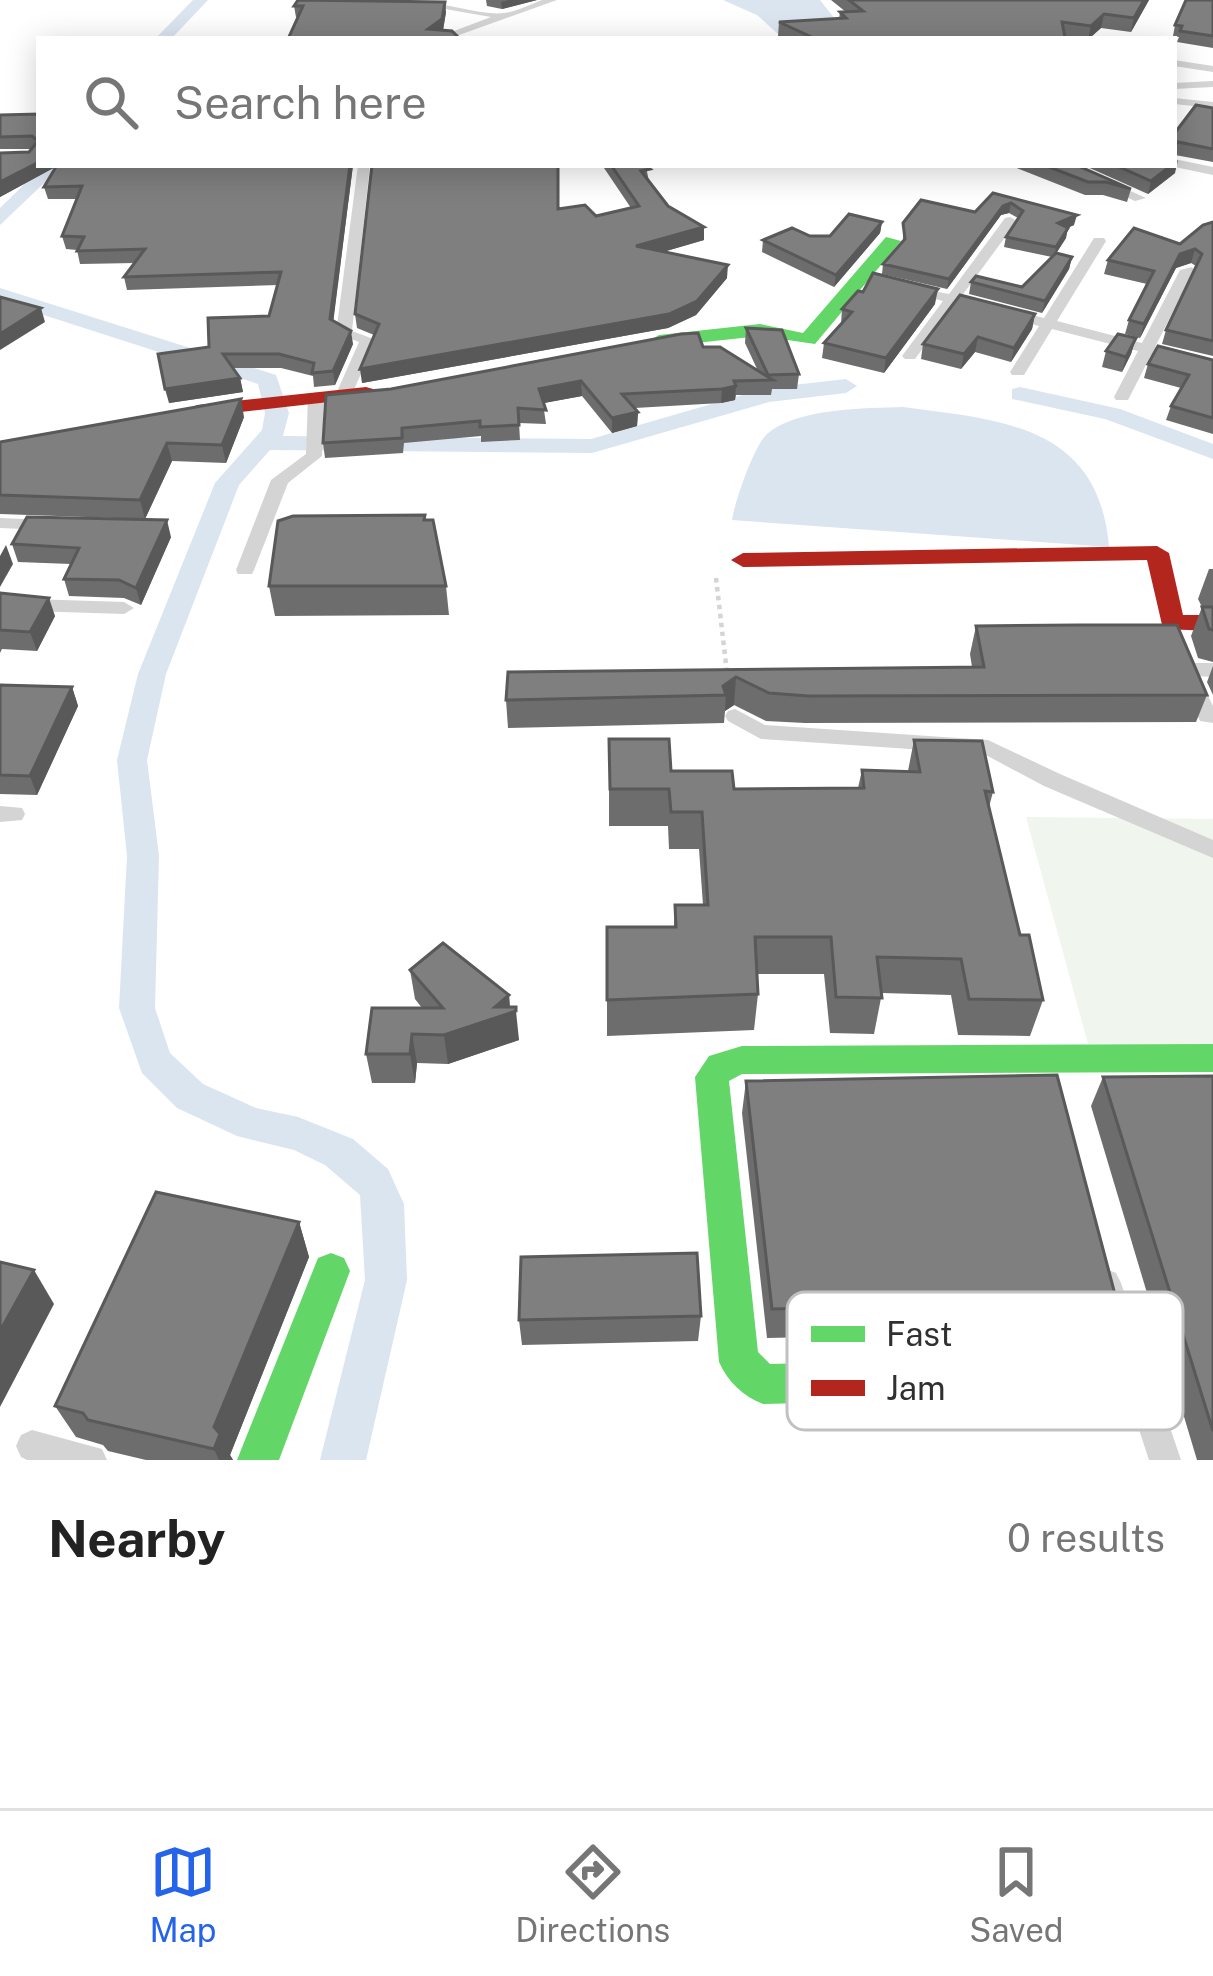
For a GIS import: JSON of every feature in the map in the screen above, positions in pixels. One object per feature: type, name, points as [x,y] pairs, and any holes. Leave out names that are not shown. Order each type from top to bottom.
[{"type":"street","points":[[447,36],[552,0]]},
{"type":"street","points":[[399,4],[454,6],[503,17]]},
{"type":"street","points":[[1177,63],[1209,68],[1208,83],[1177,86]]},
{"type":"street","points":[[1177,101],[1213,105]]},
{"type":"street","points":[[1177,164],[1213,171]]},
{"type":"street","points":[[244,570],[280,480],[314,456],[321,396],[368,340],[344,333],[364,168]]},
{"type":"street","points":[[1068,168],[1140,197]]},
{"type":"street","points":[[910,356],[1010,221]]},
{"type":"street","points":[[1018,373],[1100,241]]},
{"type":"street","points":[[639,345],[760,330],[808,340],[892,242]]},
{"type":"street","points":[[1122,397],[1187,270]]},
{"type":"street","points":[[862,276],[1213,366]]},
{"type":"street","points":[[174,415],[392,392]]},
{"type":"street","points":[[0,524],[71,526]]},
{"type":"street","points":[[743,560],[1157,553],[1187,670],[1211,722]]},
{"type":"street","points":[[0,604],[124,608]]},
{"type":"street","points":[[1172,623],[1213,623]]},
{"type":"street","points":[[1187,670],[1213,670]]},
{"type":"street","points":[[735,716],[761,732],[988,747],[1052,780],[1213,849]]},
{"type":"street","points":[[787,1383],[763,1384],[739,1362],[712,1077],[721,1066],[742,1060],[1052,1067],[1213,1058]]},
{"type":"street","points":[[1100,1258],[1110,1292]]},
{"type":"street","points":[[258,1460],[331,1271]]},
{"type":"street","points":[[1154,1430],[1165,1460]]},
{"type":"street","points":[[32,1446],[91,1460]]},
{"type":"path","points":[[716,578],[735,716]]},
{"type":"shaded area","points":[[723,0],[820,0],[842,28],[778,34],[757,15]]},
{"type":"shaded area","points":[[903,407],[1009,425],[1065,453],[1086,475],[1101,506],[1109,547],[732,520],[756,450],[780,425],[832,411]]},
{"type":"shaded area","points":[[1026,817],[1213,819],[1213,1045],[1088,1044]]},
{"type":"building","points":[[298,0],[445,2],[442,19],[428,29],[452,31],[457,36],[289,36],[303,6],[294,6]]},
{"type":"building","points":[[849,0],[1144,0],[1134,18],[1104,14],[1091,26],[1062,22],[1065,36],[809,36],[779,22],[846,18],[840,12],[863,11]]},
{"type":"building","points":[[1186,0],[1213,0],[1213,36],[1180,31],[1182,26],[1175,25]]},
{"type":"building","points":[[1196,105],[1213,108],[1213,149],[1177,143],[1177,130]]},
{"type":"building","points":[[36,114],[36,139],[0,137],[0,115]]},
{"type":"building","points":[[36,143],[36,164],[0,182],[0,153],[29,152]]},
{"type":"building","points":[[55,168],[350,168],[330,319],[351,331],[333,371],[312,373],[314,363],[279,354],[223,354],[240,378],[165,389],[158,354],[209,347],[208,318],[269,316],[281,272],[124,277],[145,249],[77,251],[84,237],[62,236],[82,186],[44,187]]},
{"type":"building","points":[[372,168],[558,168],[558,209],[585,205],[596,216],[639,206],[613,168],[648,168],[641,171],[668,206],[704,227],[636,246],[728,265],[697,301],[669,314],[360,369],[379,324],[355,314]]},
{"type":"building","points":[[1052,168],[1083,168],[1131,189],[1106,182],[1088,182]]},
{"type":"building","points":[[1122,168],[1168,168],[1151,181]]},
{"type":"building","points":[[993,193],[1077,215],[1058,223],[1068,228],[1056,247],[1006,237],[1023,211],[1011,203],[1003,206],[949,279],[883,264],[905,239],[903,223],[921,200],[975,212]]},
{"type":"building","points":[[849,214],[882,222],[836,275],[763,240],[792,228],[810,236],[830,236]]},
{"type":"building","points":[[1213,222],[1213,341],[1166,330],[1202,254],[1195,249],[1180,254],[1144,324],[1129,320],[1154,271],[1108,260],[1134,228],[1180,244]]},
{"type":"building","points":[[1056,253],[1072,257],[1045,301],[971,282],[976,276],[1022,287]]},
{"type":"building","points":[[873,273],[938,289],[886,358],[824,343],[852,312],[842,309],[858,291],[863,292]]},
{"type":"building","points":[[960,295],[1035,314],[1014,348],[978,337],[964,354],[923,344]]},
{"type":"building","points":[[0,297],[41,308],[0,334]]},
{"type":"building","points":[[746,328],[782,330],[799,374],[768,375]]},
{"type":"building","points":[[698,333],[703,347],[720,347],[773,380],[734,381],[736,386],[722,389],[622,394],[638,412],[612,418],[581,381],[539,389],[546,410],[518,408],[519,425],[480,427],[480,421],[402,428],[402,438],[323,443],[326,395],[391,389]]},
{"type":"building","points":[[1118,334],[1136,338],[1126,357],[1106,351]]},
{"type":"building","points":[[1158,346],[1213,360],[1213,418],[1171,406],[1189,375],[1148,364]]},
{"type":"building","points":[[241,399],[222,445],[167,443],[140,500],[0,495],[0,442]]},
{"type":"building","points":[[425,515],[424,520],[433,520],[446,586],[269,586],[278,521],[293,516]]},
{"type":"building","points":[[27,517],[167,520],[136,588],[119,580],[64,579],[79,548],[12,544]]},
{"type":"building","points":[[0,593],[49,598],[30,632],[0,630]]},
{"type":"building","points":[[1202,607],[1213,607],[1213,630],[1209,629]]},
{"type":"building","points":[[1177,625],[1207,695],[808,696],[769,693],[736,677],[723,686],[726,695],[506,700],[508,672],[984,667],[976,626]]},
{"type":"building","points":[[0,685],[72,687],[30,776],[0,775]]},
{"type":"building","points":[[609,739],[669,739],[671,771],[732,771],[734,789],[864,788],[862,770],[920,772],[914,740],[982,741],[993,792],[985,791],[1020,935],[1029,935],[1043,1000],[969,999],[961,959],[877,957],[882,998],[836,997],[831,937],[755,937],[758,994],[607,1000],[607,927],[676,927],[675,905],[708,905],[702,812],[671,812],[669,789],[610,789]]},
{"type":"building","points":[[443,943],[509,995],[495,1007],[516,1007],[516,1011],[444,1035],[412,1034],[410,1054],[366,1054],[372,1008],[443,1008],[410,970]]},
{"type":"building","points":[[1057,1075],[1114,1292],[787,1292],[787,1309],[772,1309],[746,1081]]},
{"type":"building","points":[[1213,1076],[1213,1431],[1183,1334],[1183,1292],[1170,1292],[1103,1077]]},
{"type":"building","points":[[156,1192],[299,1222],[214,1427],[220,1434],[214,1449],[88,1420],[83,1413],[55,1406]]},
{"type":"building","points":[[697,1253],[701,1316],[519,1320],[521,1257]]},
{"type":"building","points":[[0,1262],[34,1270],[0,1331]]},
{"type":"waterway","points":[[166,36],[201,0]]},
{"type":"waterway","points":[[0,219],[51,168]]},
{"type":"waterway","points":[[0,294],[268,380],[277,413],[274,432],[227,483],[152,674],[132,760],[143,856],[137,1008],[155,1062],[190,1096],[251,1124],[298,1134],[339,1152],[374,1182],[384,1204],[386,1280],[343,1460]]},
{"type":"waterway","points":[[264,443],[592,446],[767,395],[846,386]]},
{"type":"waterway","points":[[1020,394],[1112,414],[1213,452]]},
{"type":"traffic: fast","points":[[659,341],[760,330],[808,340],[892,241]]},
{"type":"traffic: fast","points":[[787,1383],[763,1384],[739,1362],[712,1077],[721,1066],[742,1060],[1213,1058]]},
{"type":"traffic: fast","points":[[258,1460],[331,1271]]},
{"type":"traffic: jam","points":[[197,411],[366,393]]},
{"type":"traffic: jam","points":[[743,560],[1157,553],[1172,623],[1213,623]]}]
